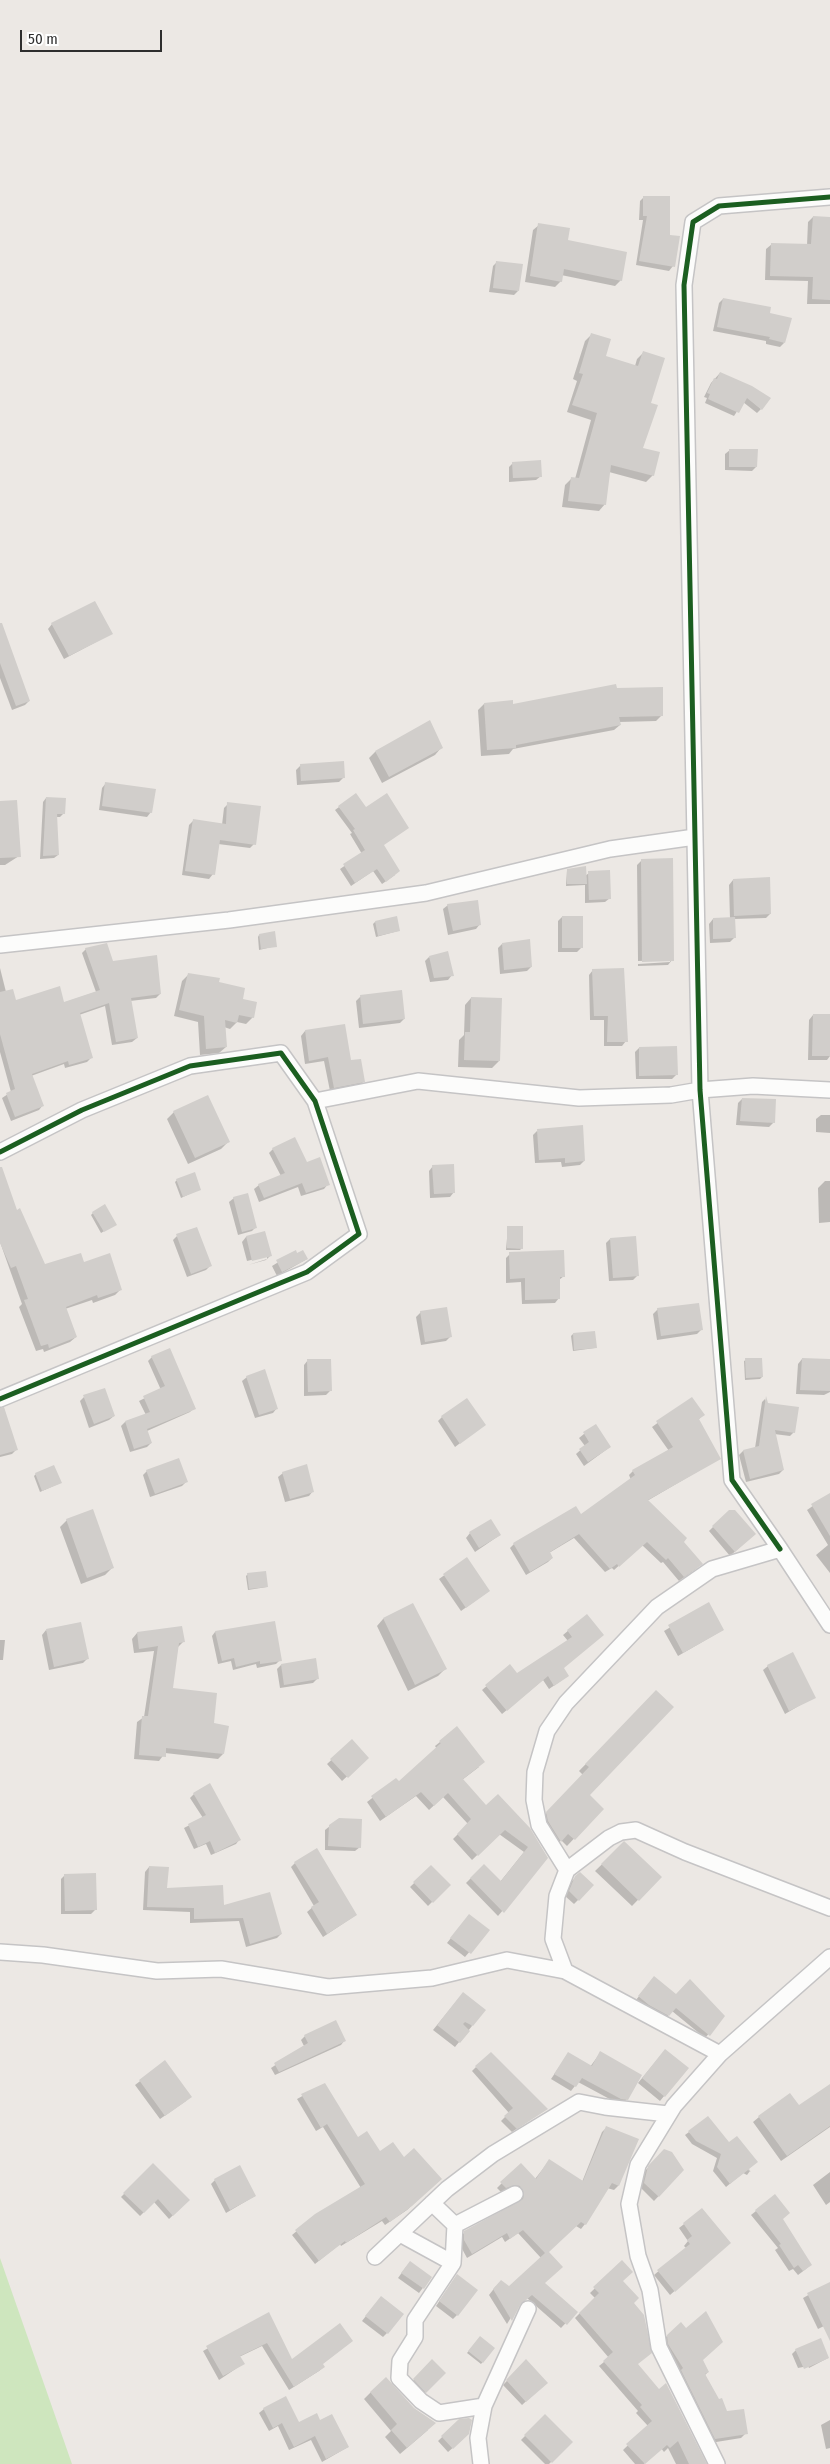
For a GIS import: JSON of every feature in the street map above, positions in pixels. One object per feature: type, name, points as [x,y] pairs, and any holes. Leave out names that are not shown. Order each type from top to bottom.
[{"type":"street","points":[[830,197],[719,206],[693,222],[684,285],[700,1090],[732,1480],[830,1625]]},
{"type":"street","points":[[0,945],[229,920],[426,893],[610,849],[695,837]]},
{"type":"street","points":[[0,1152],[82,1110],[190,1066],[280,1053],[315,1101],[359,1234],[307,1272],[0,1399]]},
{"type":"street","points":[[315,1101],[418,1081],[579,1098],[671,1095],[700,1090],[753,1086],[830,1090]]},
{"type":"street","points":[[567,1870],[539,1825],[534,1800],[535,1772],[547,1731],[566,1703],[657,1607],[712,1569],[780,1549]]},
{"type":"street","points":[[565,1971],[553,1940],[557,1896],[567,1870],[609,1838],[621,1832],[636,1830],[685,1852],[830,1908]]},
{"type":"street","points":[[0,1952],[43,1955],[157,1971],[222,1969],[328,1987],[432,1978],[507,1960],[565,1971],[720,2054]]},
{"type":"street","points":[[717,2464],[659,2347],[650,2290],[638,2256],[629,2204],[638,2165],[668,2114],[720,2054],[830,1957]]},
{"type":"street","points":[[374,2257],[447,2189],[493,2154],[579,2102],[668,2114]]},
{"type":"street","points":[[455,2225],[514,2194]]},
{"type":"street","points":[[432,2203],[455,2225],[453,2262],[414,2320],[415,2337],[400,2361],[399,2378],[421,2401],[439,2413],[484,2406]]},
{"type":"street","points":[[400,2234],[453,2262]]},
{"type":"street","points":[[481,2464],[478,2438],[484,2406],[528,2309]]},
{"type":"green space","points":[[0,2258],[72,2464],[0,2464]]},
{"type":"building","points":[[643,196],[670,196],[670,235],[680,236],[675,267],[639,261],[647,216],[643,216]]},
{"type":"building","points":[[813,216],[830,217],[830,300],[812,299],[813,277],[770,276],[771,243],[811,244]]},
{"type":"building","points":[[538,223],[570,228],[568,240],[627,252],[622,281],[564,269],[562,282],[530,276]]},
{"type":"building","points":[[496,261],[523,264],[519,291],[493,288]]},
{"type":"building","points":[[723,298],[771,307],[770,313],[792,318],[785,343],[769,339],[770,337],[717,327]]},
{"type":"building","points":[[591,333],[611,339],[606,356],[638,366],[643,351],[665,358],[651,403],[658,405],[643,448],[660,452],[654,476],[611,465],[606,505],[568,501],[571,477],[579,478],[597,413],[572,405],[583,374],[579,373]]},
{"type":"building","points":[[720,372],[752,386],[771,398],[762,410],[747,398],[739,413],[708,399],[710,394],[707,393],[714,378],[717,379]]},
{"type":"building","points":[[729,449],[758,449],[757,467],[729,467]]},
{"type":"building","points":[[541,460],[542,477],[513,478],[512,462]]},
{"type":"building","points":[[95,601],[113,634],[69,656],[51,623]]},
{"type":"building","points":[[0,623],[2,623],[30,701],[16,706],[0,663]]},
{"type":"building","points":[[616,684],[617,688],[663,687],[663,716],[619,717],[621,725],[516,745],[516,748],[487,750],[484,703],[513,700],[513,704]]},
{"type":"building","points":[[430,720],[443,748],[389,777],[375,751]]},
{"type":"building","points":[[344,761],[345,778],[301,781],[300,764]]},
{"type":"building","points":[[105,782],[156,789],[152,813],[102,806]]},
{"type":"building","points":[[356,793],[366,807],[387,793],[409,828],[384,845],[400,871],[386,882],[377,869],[355,883],[343,864],[365,850],[353,830],[355,829],[338,806]]},
{"type":"building","points":[[46,797],[66,798],[65,814],[57,814],[59,855],[43,856]]},
{"type":"building","points":[[17,800],[21,857],[0,858],[0,801]]},
{"type":"building","points":[[227,802],[261,806],[256,845],[220,840],[215,875],[185,871],[193,819],[226,824]]},
{"type":"building","points":[[673,858],[674,961],[642,962],[641,859]]},
{"type":"building","points":[[586,866],[587,884],[567,884],[567,869]]},
{"type":"building","points":[[610,870],[611,899],[589,900],[588,871]]},
{"type":"building","points":[[770,877],[771,914],[734,916],[733,879]]},
{"type":"building","points":[[478,900],[481,925],[453,931],[447,904]]},
{"type":"building","points":[[397,916],[400,931],[378,936],[375,921]]},
{"type":"building","points":[[562,916],[583,916],[583,948],[562,948]]},
{"type":"building","points":[[735,917],[736,938],[713,939],[713,918]]},
{"type":"building","points":[[275,931],[277,947],[261,949],[259,934]]},
{"type":"building","points":[[530,939],[532,967],[504,970],[502,943]]},
{"type":"building","points":[[107,943],[113,961],[157,955],[161,994],[131,998],[138,1038],[116,1042],[109,1003],[80,1013],[93,1058],[69,1065],[68,1061],[32,1074],[44,1106],[15,1117],[6,1093],[15,1089],[0,1034],[0,992],[13,989],[16,1000],[60,986],[64,1002],[100,990],[85,948]]},
{"type":"building","points":[[448,951],[454,976],[434,978],[429,956]]},
{"type":"building","points":[[624,968],[628,1042],[607,1042],[608,1016],[594,1016],[592,969]]},
{"type":"building","points":[[188,973],[220,978],[219,982],[245,988],[243,999],[257,1002],[254,1018],[239,1015],[237,1023],[225,1020],[227,1047],[206,1049],[204,1016],[179,1010]]},
{"type":"building","points":[[402,990],[405,1019],[363,1024],[360,995]]},
{"type":"building","points":[[471,997],[502,998],[500,1061],[464,1060],[465,1032],[470,1032]]},
{"type":"building","points":[[813,1014],[830,1014],[830,1056],[812,1056]]},
{"type":"building","points":[[345,1024],[351,1060],[361,1059],[365,1082],[334,1088],[328,1057],[309,1061],[305,1030]]},
{"type":"building","points":[[677,1046],[678,1075],[639,1076],[639,1047]]},
{"type":"building","points":[[208,1095],[230,1142],[195,1158],[173,1111]]},
{"type":"building","points":[[742,1098],[776,1099],[775,1123],[740,1121]]},
{"type":"building","points":[[583,1125],[585,1161],[565,1163],[565,1158],[539,1160],[537,1129]]},
{"type":"building","points":[[295,1137],[307,1162],[320,1157],[330,1185],[306,1193],[302,1183],[264,1198],[258,1184],[285,1173],[272,1148]]},
{"type":"building","points":[[454,1164],[455,1193],[434,1194],[432,1165]]},
{"type":"building","points":[[0,1167],[2,1167],[17,1210],[20,1208],[45,1264],[81,1253],[84,1262],[110,1253],[122,1290],[98,1298],[97,1295],[66,1307],[77,1337],[49,1348],[48,1344],[41,1346],[24,1300],[28,1299],[16,1266],[11,1268],[0,1243]]},
{"type":"building","points":[[195,1172],[201,1190],[183,1197],[176,1179]]},
{"type":"building","points":[[248,1193],[257,1228],[242,1232],[233,1197]]},
{"type":"building","points":[[105,1204],[117,1225],[104,1232],[92,1212]]},
{"type":"building","points":[[507,1226],[523,1226],[523,1249],[507,1248]]},
{"type":"building","points":[[197,1227],[212,1266],[191,1274],[176,1234]]},
{"type":"building","points":[[265,1231],[272,1256],[252,1261],[246,1236]]},
{"type":"building","points":[[636,1236],[639,1276],[613,1278],[610,1238]]},
{"type":"building","points":[[296,1250],[297,1253],[303,1250],[308,1259],[282,1272],[276,1260]]},
{"type":"building","points":[[564,1250],[565,1277],[560,1277],[560,1299],[525,1300],[525,1278],[510,1279],[509,1252]]},
{"type":"building","points":[[699,1303],[703,1330],[661,1336],[657,1308]]},
{"type":"building","points":[[447,1307],[452,1337],[425,1342],[420,1311]]},
{"type":"building","points":[[595,1331],[597,1348],[574,1350],[573,1333]]},
{"type":"building","points":[[170,1348],[196,1409],[147,1429],[152,1443],[134,1449],[125,1421],[150,1412],[143,1396],[165,1386],[151,1356]]},
{"type":"building","points":[[745,1358],[762,1358],[763,1377],[746,1378]]},
{"type":"building","points":[[802,1358],[830,1359],[830,1391],[800,1390]]},
{"type":"building","points":[[307,1359],[331,1359],[332,1391],[308,1392]]},
{"type":"building","points":[[265,1369],[278,1409],[259,1415],[246,1376]]},
{"type":"building","points":[[105,1388],[115,1416],[94,1424],[83,1395]]},
{"type":"building","points":[[766,1396],[768,1403],[799,1407],[795,1433],[775,1430],[784,1470],[750,1479],[743,1450],[759,1446]]},
{"type":"building","points":[[692,1397],[705,1415],[699,1419],[721,1459],[648,1500],[687,1538],[684,1542],[703,1564],[684,1577],[668,1558],[666,1560],[647,1542],[619,1567],[617,1564],[610,1569],[579,1534],[550,1552],[553,1558],[530,1572],[513,1543],[576,1506],[581,1514],[635,1475],[632,1470],[673,1447],[656,1421]]},
{"type":"building","points":[[467,1398],[486,1425],[460,1444],[441,1416]]},
{"type":"building","points":[[4,1407],[18,1450],[0,1455],[0,1408]]},
{"type":"building","points":[[596,1424],[611,1447],[588,1462],[579,1449],[589,1442],[583,1432]]},
{"type":"building","points":[[179,1458],[188,1482],[155,1494],[146,1470]]},
{"type":"building","points":[[307,1464],[314,1492],[290,1499],[282,1472]]},
{"type":"building","points":[[54,1465],[62,1483],[42,1491],[35,1473]]},
{"type":"building","points":[[830,1493],[830,1536],[811,1504]]},
{"type":"building","points":[[93,1509],[114,1568],[87,1578],[66,1519]]},
{"type":"building","points":[[729,1510],[735,1510],[756,1534],[735,1552],[712,1526]]},
{"type":"building","points":[[491,1519],[501,1535],[479,1548],[469,1532]]},
{"type":"building","points":[[467,1557],[490,1591],[466,1608],[443,1574]]},
{"type":"building","points":[[266,1571],[268,1587],[249,1589],[247,1573]]},
{"type":"building","points":[[709,1602],[724,1630],[683,1653],[668,1625]]},
{"type":"building","points":[[413,1603],[447,1669],[415,1685],[383,1618]]},
{"type":"building","points":[[587,1614],[604,1635],[564,1668],[569,1676],[554,1686],[548,1676],[507,1711],[485,1685],[510,1664],[517,1673],[572,1637],[567,1630]]},
{"type":"building","points":[[275,1621],[282,1661],[260,1664],[260,1661],[236,1667],[234,1658],[222,1661],[215,1631]]},
{"type":"building","points":[[81,1622],[89,1659],[54,1667],[46,1629]]},
{"type":"building","points":[[182,1626],[185,1642],[179,1643],[173,1688],[217,1693],[214,1723],[229,1726],[224,1754],[166,1748],[166,1757],[139,1755],[142,1716],[148,1716],[158,1646],[139,1649],[137,1632]]},
{"type":"building","points":[[793,1652],[816,1698],[789,1711],[767,1665]]},
{"type":"building","points":[[316,1658],[319,1679],[284,1685],[281,1664]]},
{"type":"building","points":[[656,1690],[674,1707],[590,1795],[604,1809],[575,1840],[568,1834],[561,1842],[548,1821],[546,1812],[589,1767],[585,1764]]},
{"type":"building","points":[[457,1726],[485,1762],[463,1779],[486,1805],[498,1794],[530,1828],[548,1858],[504,1913],[470,1878],[484,1864],[501,1881],[528,1847],[505,1830],[478,1856],[457,1834],[471,1819],[448,1793],[434,1806],[421,1792],[386,1817],[371,1796],[396,1778],[399,1781],[441,1743],[439,1741]]},
{"type":"building","points":[[352,1739],[369,1758],[348,1778],[330,1759]]},
{"type":"building","points":[[210,1783],[241,1840],[215,1853],[210,1841],[198,1847],[188,1824],[206,1815],[193,1793]]},
{"type":"building","points":[[339,1818],[362,1819],[361,1848],[328,1846],[329,1825]]},
{"type":"building","points":[[624,1841],[662,1877],[639,1901],[601,1864]]},
{"type":"building","points":[[317,1848],[357,1915],[327,1934],[311,1907],[319,1902],[294,1862]]},
{"type":"building","points":[[431,1865],[451,1885],[433,1903],[413,1882]]},
{"type":"building","points":[[149,1866],[169,1867],[167,1888],[223,1885],[224,1905],[270,1892],[282,1934],[250,1944],[243,1918],[194,1919],[194,1908],[147,1907]]},
{"type":"building","points":[[580,1872],[594,1885],[579,1901],[569,1891],[575,1876]]},
{"type":"building","points":[[96,1873],[97,1910],[65,1911],[64,1874]]},
{"type":"building","points":[[469,1914],[490,1930],[471,1954],[450,1938]]},
{"type":"building","points":[[654,1976],[676,1994],[690,1979],[725,2016],[710,2036],[676,2008],[669,2016],[649,2005],[638,1996]]},
{"type":"building","points":[[463,1992],[486,2010],[473,2026],[465,2022],[463,2024],[470,2031],[460,2043],[437,2025]]},
{"type":"building","points":[[336,2020],[346,2041],[279,2072],[274,2063],[308,2043],[304,2035]]},
{"type":"building","points":[[665,2049],[689,2068],[665,2097],[642,2078]]},
{"type":"building","points":[[600,2051],[642,2075],[628,2100],[621,2099],[582,2078],[576,2087],[554,2074],[568,2052],[592,2066]]},
{"type":"building","points":[[491,2052],[548,2109],[517,2129],[504,2116],[513,2108],[475,2066]]},
{"type":"building","points":[[165,2060],[192,2097],[165,2116],[139,2080]]},
{"type":"building","points":[[325,2083],[358,2137],[367,2131],[380,2151],[393,2142],[404,2157],[414,2148],[442,2179],[412,2206],[390,2222],[386,2217],[346,2243],[345,2241],[319,2261],[295,2230],[315,2214],[365,2184],[327,2124],[321,2128],[301,2094]]},
{"type":"building","points":[[830,2084],[830,2126],[787,2156],[758,2116],[790,2093],[799,2105]]},
{"type":"building","points":[[708,2116],[729,2142],[737,2136],[758,2162],[749,2169],[751,2172],[748,2170],[730,2184],[717,2167],[721,2154],[696,2141],[688,2131]]},
{"type":"building","points":[[606,2126],[639,2139],[619,2186],[612,2183],[586,2225],[581,2222],[549,2252],[563,2267],[545,2283],[578,2312],[567,2325],[532,2295],[520,2305],[512,2321],[493,2289],[501,2280],[509,2286],[545,2253],[523,2230],[510,2239],[507,2233],[472,2254],[464,2240],[464,2231],[523,2199],[524,2194],[520,2186],[515,2185],[506,2188],[500,2182],[521,2163],[536,2179],[549,2159],[583,2181]]},
{"type":"building","points":[[664,2149],[672,2152],[684,2170],[659,2197],[644,2183],[648,2166]]},
{"type":"building","points":[[153,2163],[190,2200],[173,2216],[158,2199],[144,2213],[123,2193]]},
{"type":"building","points":[[240,2165],[256,2196],[230,2210],[214,2179]]},
{"type":"building","points":[[775,2194],[790,2213],[783,2219],[812,2265],[803,2271],[798,2265],[794,2268],[779,2245],[781,2244],[755,2210]]},
{"type":"building","points":[[702,2208],[731,2243],[675,2292],[657,2270],[690,2244],[687,2240],[692,2236],[683,2223]]},
{"type":"building","points":[[622,2260],[633,2272],[623,2281],[639,2298],[634,2303],[644,2315],[652,2353],[638,2364],[659,2389],[666,2383],[707,2464],[689,2464],[678,2441],[670,2448],[667,2445],[645,2464],[626,2444],[652,2421],[640,2407],[642,2405],[603,2361],[613,2352],[579,2313],[599,2293],[593,2287]]},
{"type":"building","points":[[410,2261],[432,2277],[424,2289],[401,2273]]},
{"type":"building","points":[[457,2274],[478,2290],[458,2316],[439,2301]]},
{"type":"building","points":[[830,2282],[830,2341],[807,2293]]},
{"type":"building","points":[[381,2296],[404,2314],[388,2334],[365,2316]]},
{"type":"building","points":[[706,2311],[723,2342],[703,2360],[709,2372],[705,2374],[719,2399],[722,2398],[727,2411],[744,2409],[748,2434],[715,2439],[681,2370],[683,2368],[668,2344],[667,2335],[681,2322],[686,2328]]},
{"type":"building","points":[[269,2312],[292,2359],[340,2323],[353,2341],[323,2364],[325,2367],[294,2387],[267,2343],[240,2356],[245,2364],[223,2376],[206,2346]]},
{"type":"building","points":[[480,2336],[495,2348],[483,2363],[468,2351]]},
{"type":"building","points":[[821,2338],[829,2358],[804,2369],[795,2349]]},
{"type":"building","points":[[432,2359],[446,2373],[426,2393],[413,2379]]},
{"type":"building","points":[[526,2359],[548,2383],[526,2402],[506,2380]]},
{"type":"building","points":[[386,2377],[414,2408],[436,2423],[407,2448],[391,2430],[397,2424],[370,2392]]},
{"type":"building","points":[[286,2396],[299,2422],[317,2413],[320,2420],[332,2414],[349,2447],[326,2459],[315,2436],[294,2447],[282,2423],[273,2428],[263,2408]]},
{"type":"building","points":[[545,2414],[573,2442],[552,2463],[524,2435]]},
{"type":"building","points":[[469,2418],[472,2420],[469,2434],[453,2449],[441,2436],[459,2419]]},
{"type":"cycle path","points":[[780,1549],[732,1480],[700,1090],[684,285],[693,222],[719,206],[830,197]]},
{"type":"cycle path","points":[[0,1152],[82,1110],[190,1066],[281,1053],[315,1101],[359,1234],[307,1272],[0,1399]]}]
